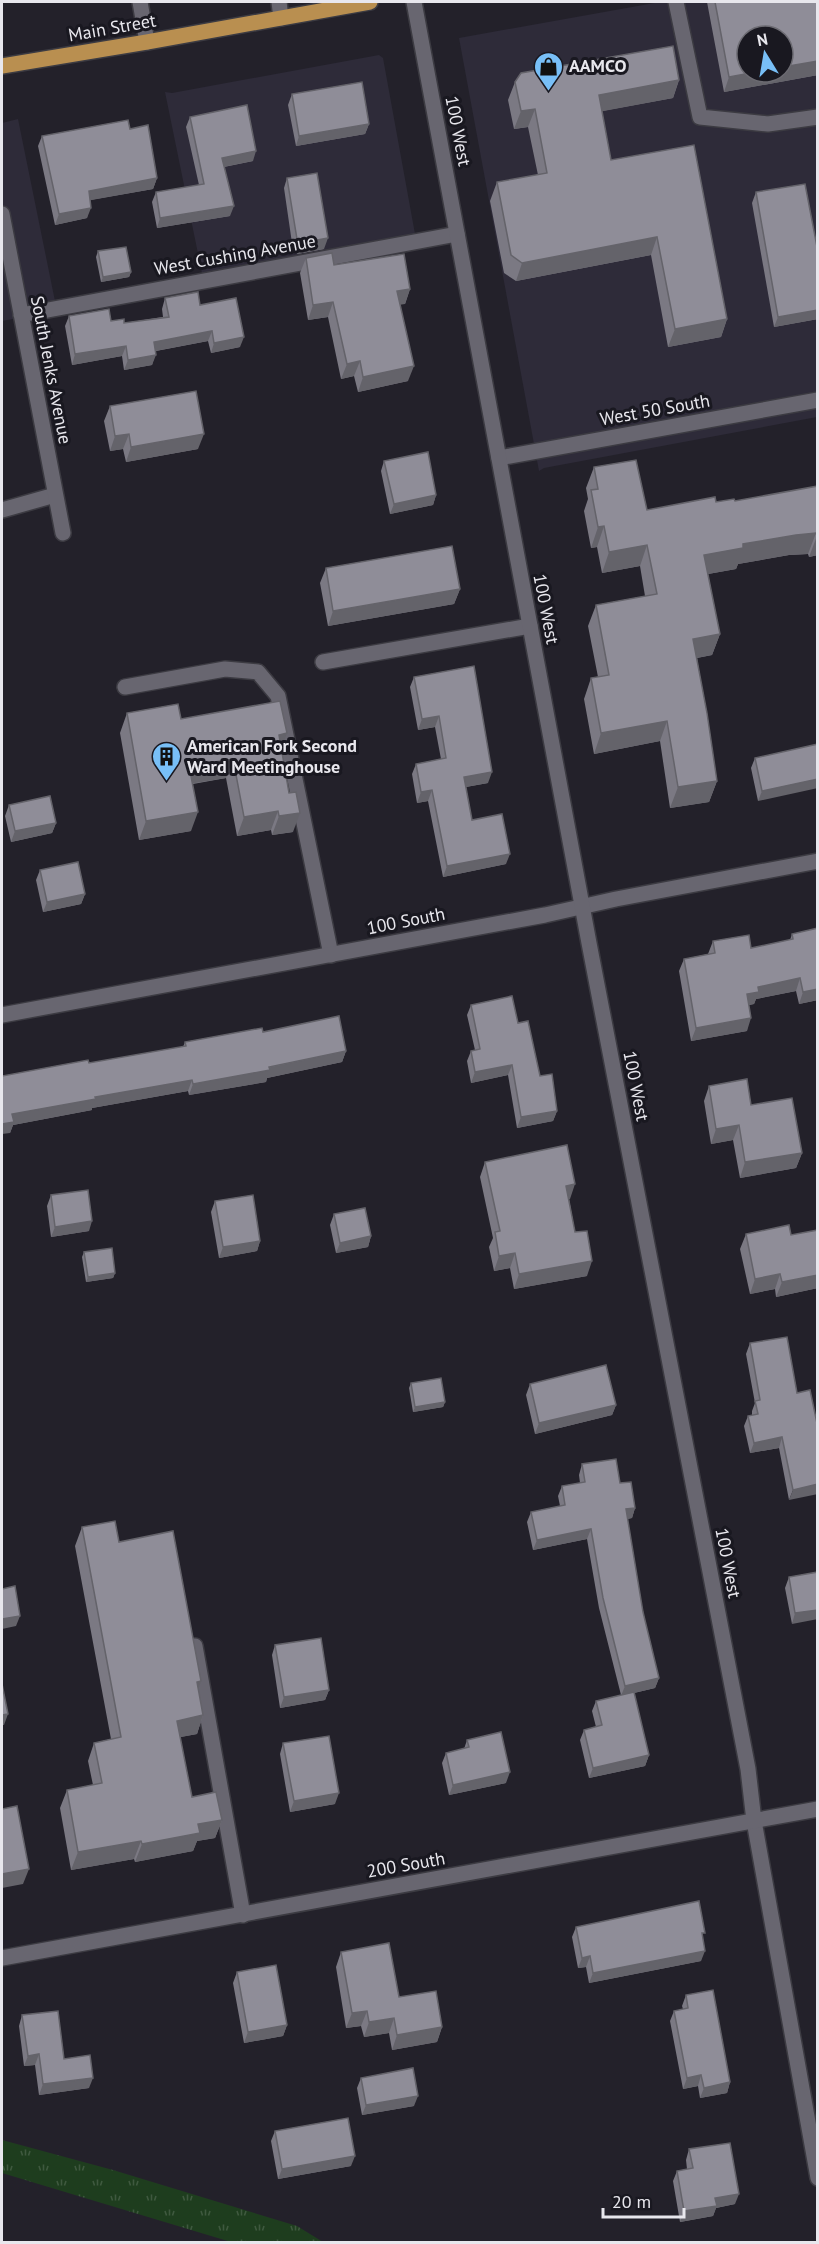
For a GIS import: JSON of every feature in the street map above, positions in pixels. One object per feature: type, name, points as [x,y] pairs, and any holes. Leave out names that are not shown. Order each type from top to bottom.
[{"type":"main road","name":"Main Street","points":[[2,66],[370,2]]},
{"type":"street","points":[[140,2],[147,42]]},
{"type":"street","points":[[279,2],[281,18]]},
{"type":"street","name":"100 West","points":[[414,2],[582,906],[745,1758],[754,1821],[818,2178]]},
{"type":"street","points":[[676,2],[700,117],[768,124],[818,117]]},
{"type":"street","name":"South Jenks Avenue","points":[[2,214],[63,533]]},
{"type":"street","name":"West Cushing Avenue","points":[[21,315],[457,234]]},
{"type":"street","name":"West 50 South","points":[[499,458],[818,400]]},
{"type":"street","points":[[2,510],[55,495]]},
{"type":"street","points":[[323,662],[530,626]]},
{"type":"street","points":[[125,687],[225,669],[258,672],[278,696],[331,955]]},
{"type":"street","name":"100 South","points":[[2,1015],[331,955],[818,861]]},
{"type":"street","points":[[195,1647],[243,1915]]},
{"type":"street","name":"200 South","points":[[2,1958],[818,1809]]},
{"type":"shaded area","points":[[660,2],[817,2],[817,417],[544,468],[539,471],[459,38]]},
{"type":"shaded area","points":[[379,55],[383,58],[417,245],[204,283],[165,92],[172,93]]},
{"type":"shaded area","points":[[18,119],[57,311],[2,321],[2,123]]},
{"type":"green space","points":[[2,2140],[113,2170],[297,2226],[323,2242],[231,2242],[2,2173]]},
{"type":"building","points":[[715,2],[818,2],[818,61],[795,65],[795,24],[735,24],[735,76],[729,77]]},
{"type":"building","points":[[673,46],[679,80],[599,95],[611,160],[694,145],[727,319],[675,329],[657,237],[522,263],[511,255],[497,182],[547,173],[535,109],[521,111],[515,82],[521,73]]},
{"type":"building","points":[[362,82],[369,124],[299,136],[292,94]]},
{"type":"building","points":[[247,105],[256,151],[222,158],[234,206],[160,218],[156,192],[204,184],[190,117]]},
{"type":"building","points":[[128,120],[130,129],[148,125],[157,178],[89,191],[91,208],[59,214],[42,136]]},
{"type":"building","points":[[317,173],[328,238],[301,243],[300,239],[297,239],[287,178]]},
{"type":"building","points":[[805,184],[818,252],[818,310],[778,317],[756,192]]},
{"type":"building","points":[[126,247],[131,272],[103,277],[98,251]]},
{"type":"building","points":[[332,253],[334,265],[404,254],[410,289],[397,291],[414,366],[363,377],[360,361],[347,364],[333,302],[313,305],[306,258]]},
{"type":"building","points":[[198,292],[200,305],[236,298],[244,337],[214,343],[212,331],[154,342],[156,355],[128,360],[126,346],[75,354],[69,316],[109,309],[111,321],[124,319],[124,323],[169,317],[165,298]]},
{"type":"building","points":[[196,391],[204,434],[131,447],[129,434],[115,436],[110,406]]},
{"type":"building","points":[[428,452],[436,495],[394,504],[384,461]]},
{"type":"building","points":[[636,460],[647,510],[715,497],[716,502],[734,499],[735,501],[818,486],[818,536],[816,533],[796,535],[743,544],[743,548],[704,555],[720,634],[693,639],[717,781],[678,787],[667,721],[601,733],[591,678],[609,675],[596,605],[657,594],[647,545],[609,552],[604,526],[598,527],[591,490],[598,489],[594,467]]},
{"type":"building","points":[[452,546],[460,589],[333,611],[326,568]]},
{"type":"building","points":[[474,666],[492,772],[464,777],[472,820],[502,814],[510,854],[447,866],[432,790],[421,792],[416,764],[446,758],[439,716],[422,719],[414,677]]},
{"type":"building","name":"American Fork Second Ward Meetinghouse","points":[[280,701],[287,733],[279,735],[289,793],[296,792],[300,813],[279,816],[278,811],[244,817],[233,759],[189,766],[198,812],[146,821],[127,713],[178,704],[181,719]]},
{"type":"building","points":[[818,744],[818,779],[762,791],[755,758]]},
{"type":"building","points":[[50,796],[56,823],[15,831],[9,805]]},
{"type":"building","points":[[78,862],[85,894],[47,902],[40,870]]},
{"type":"building","points":[[818,928],[818,989],[803,992],[800,978],[758,987],[759,992],[747,994],[751,1018],[696,1028],[684,959],[715,953],[713,941],[749,935],[751,948],[793,939],[792,934]]},
{"type":"building","points":[[512,996],[518,1023],[528,1021],[540,1076],[552,1074],[557,1111],[521,1117],[512,1065],[475,1072],[471,1051],[480,1049],[471,1005]]},
{"type":"building","points":[[339,1016],[346,1051],[269,1067],[270,1070],[193,1084],[192,1080],[12,1114],[14,1122],[2,1124],[2,1076],[88,1060],[89,1063],[186,1046],[185,1042],[262,1028],[263,1032]]},
{"type":"building","points":[[747,1079],[751,1105],[792,1098],[802,1153],[745,1162],[739,1125],[716,1129],[709,1086]]},
{"type":"building","points":[[567,1145],[575,1184],[566,1186],[575,1232],[587,1231],[592,1261],[519,1274],[515,1253],[499,1256],[495,1232],[500,1231],[485,1162]]},
{"type":"building","points":[[88,1190],[92,1221],[55,1227],[51,1195]]},
{"type":"building","points":[[253,1195],[260,1241],[223,1247],[215,1201]]},
{"type":"building","points":[[365,1208],[371,1236],[340,1243],[334,1214]]},
{"type":"building","points":[[789,1225],[791,1235],[818,1230],[818,1275],[782,1282],[780,1274],[755,1279],[746,1234]]},
{"type":"building","points":[[112,1248],[115,1273],[88,1277],[84,1252]]},
{"type":"building","points":[[787,1337],[797,1393],[810,1390],[818,1428],[818,1484],[793,1490],[782,1437],[754,1443],[748,1416],[758,1414],[755,1401],[760,1400],[750,1343]]},
{"type":"building","points":[[606,1365],[616,1405],[539,1423],[530,1384]]},
{"type":"building","points":[[441,1378],[445,1402],[415,1407],[411,1383]]},
{"type":"building","points":[[616,1459],[620,1483],[631,1482],[635,1508],[626,1509],[643,1612],[659,1678],[625,1686],[603,1598],[591,1529],[537,1540],[531,1512],[565,1505],[562,1486],[585,1482],[582,1464]]},
{"type":"building","points":[[115,1521],[119,1542],[173,1531],[201,1681],[197,1682],[203,1715],[177,1721],[192,1797],[216,1792],[222,1820],[198,1824],[200,1833],[142,1844],[141,1841],[78,1852],[67,1790],[102,1783],[94,1743],[121,1737],[82,1527]]},
{"type":"building","points":[[818,1572],[818,1610],[795,1613],[789,1577]]},
{"type":"building","points":[[15,1586],[20,1616],[2,1619],[2,1589]]},
{"type":"building","points":[[321,1638],[329,1690],[284,1697],[275,1645]]},
{"type":"building","points":[[2,1684],[8,1714],[2,1715]]},
{"type":"building","points":[[634,1692],[649,1755],[593,1768],[584,1730],[602,1725],[596,1701]]},
{"type":"building","points":[[501,1732],[510,1772],[453,1785],[446,1753],[469,1747],[467,1740]]},
{"type":"building","points":[[329,1736],[339,1793],[294,1801],[283,1743]]},
{"type":"building","points":[[17,1806],[29,1869],[2,1874],[2,1809]]},
{"type":"building","points":[[699,1901],[705,1933],[702,1933],[705,1951],[593,1973],[590,1956],[582,1958],[576,1927]]},
{"type":"building","points":[[389,1943],[399,1997],[436,1991],[442,2027],[397,2035],[394,2018],[369,2022],[367,2011],[352,2013],[341,1952]]},
{"type":"building","points":[[276,1965],[287,2025],[248,2032],[237,1972]]},
{"type":"building","points":[[713,1990],[730,2082],[704,2088],[701,2075],[687,2078],[674,2011],[688,2008],[686,1995]]},
{"type":"building","points":[[58,2011],[64,2059],[90,2055],[93,2078],[43,2084],[39,2054],[28,2056],[22,2015]]},
{"type":"building","points":[[413,2068],[418,2096],[366,2105],[361,2078]]},
{"type":"building","points":[[348,2118],[355,2156],[282,2169],[275,2131]]},
{"type":"building","points":[[730,2143],[739,2194],[715,2198],[717,2206],[684,2211],[677,2171],[693,2168],[689,2149]]},
{"type":"place","name":"AAMCO","points":[[548,92]]},
{"type":"place","name":"American Fork Second Ward Meetinghouse","points":[[166,782]]}]
